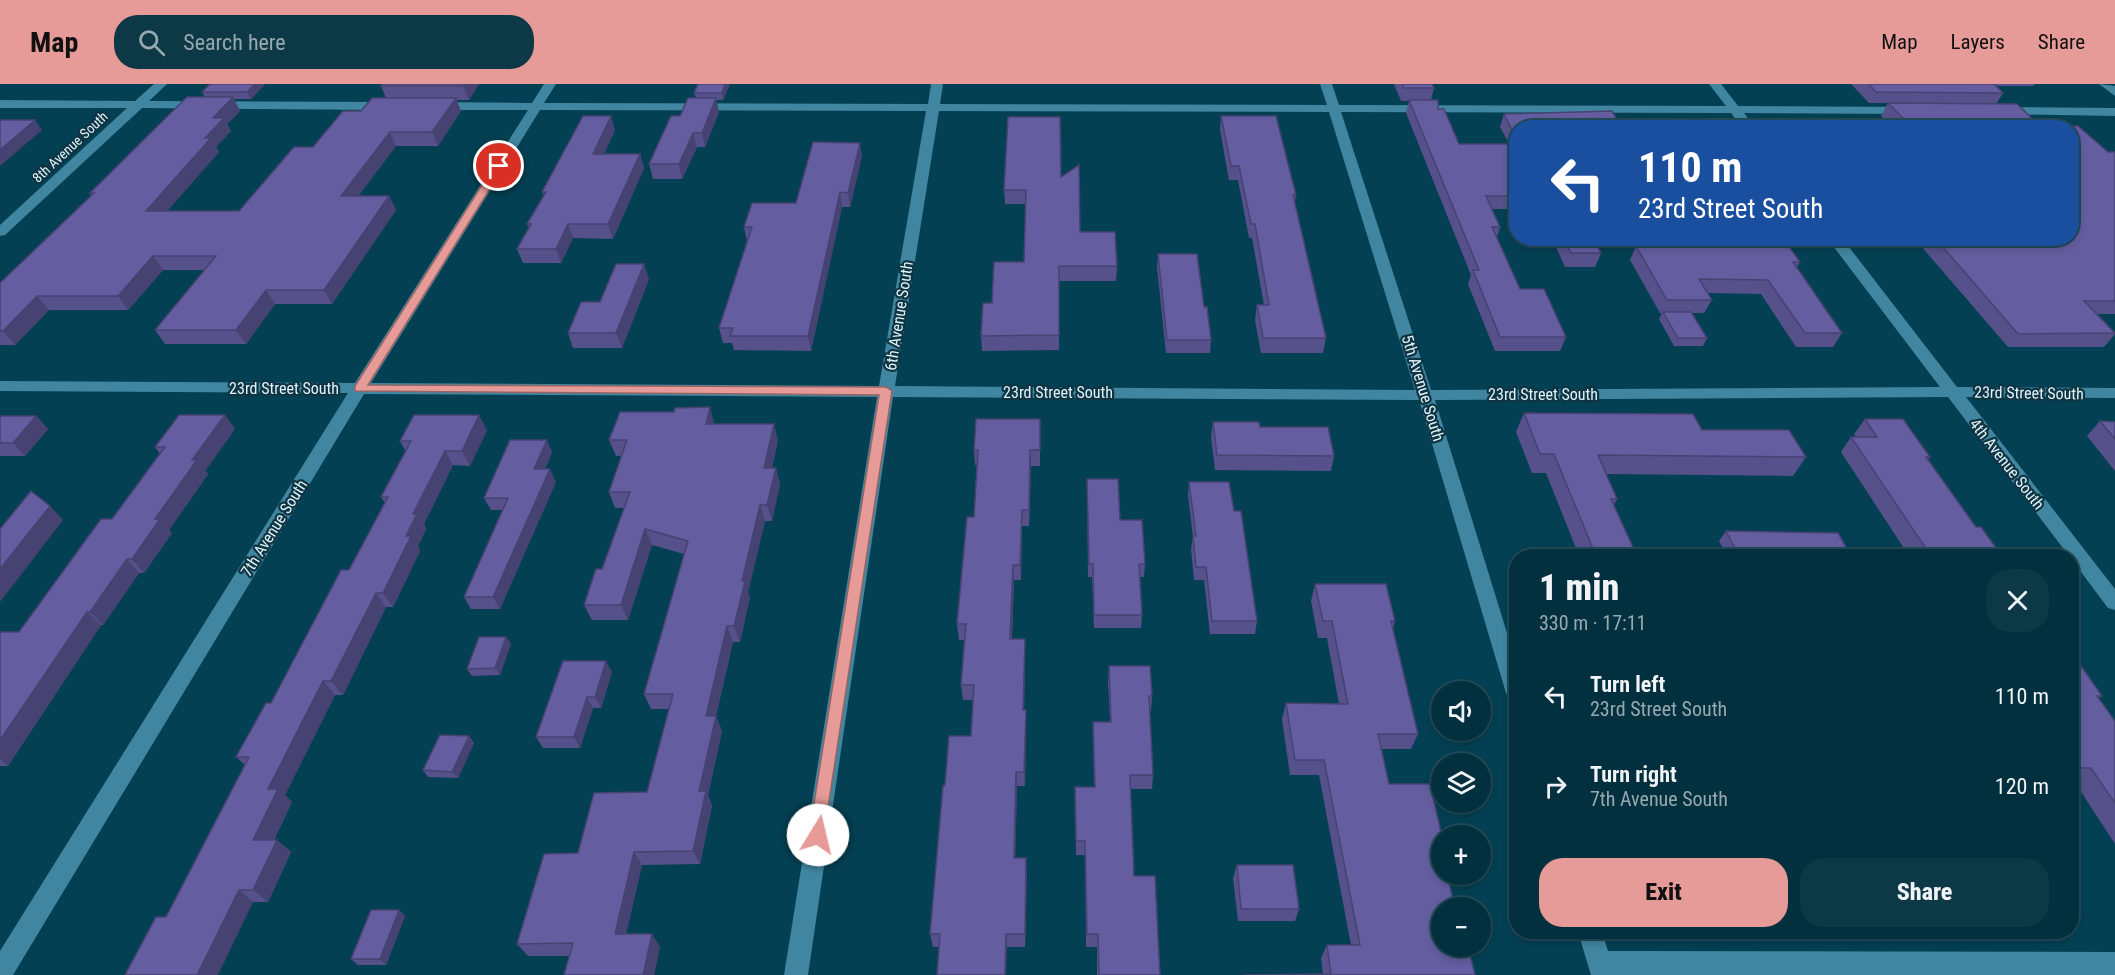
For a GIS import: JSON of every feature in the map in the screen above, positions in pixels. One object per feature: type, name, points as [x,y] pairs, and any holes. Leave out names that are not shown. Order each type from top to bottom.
[{"type":"street","name":"8th Avenue South","points":[[0,232],[161,84]]},
{"type":"street","name":"7th Avenue South","points":[[0,973],[359,389],[550,84]]},
{"type":"street","name":"6th Avenue South","points":[[796,975],[886,391],[937,84]]},
{"type":"street","name":"5th Avenue South","points":[[1326,84],[1425,395],[1509,670]]},
{"type":"street","points":[[1715,84],[1743,120]]},
{"type":"street","points":[[2105,84],[2115,92]]},
{"type":"street","points":[[0,104],[396,106]]},
{"type":"street","points":[[420,106],[1922,110]]},
{"type":"street","points":[[1991,111],[2115,112]]},
{"type":"street","name":"4th Avenue South","points":[[1840,246],[2073,549]]},
{"type":"street","name":"23rd Street South","points":[[0,386],[1425,395],[2115,393]]},
{"type":"street","name":"4th Avenue South","points":[[2079,557],[2115,603]]},
{"type":"street","points":[[1592,939],[1601,969],[2115,964]]},
{"type":"building","points":[[210,84],[255,84],[247,92],[202,92]]},
{"type":"building","points":[[383,84],[465,84],[463,86],[381,86]]},
{"type":"building","points":[[698,84],[725,84],[722,93],[694,93]]},
{"type":"building","points":[[1402,84],[1432,84],[1434,88],[1404,88]]},
{"type":"building","points":[[1869,84],[1994,84],[2003,93],[1876,92]]},
{"type":"building","points":[[187,97],[233,97],[213,118],[224,118],[205,138],[211,138],[146,211],[239,211],[294,147],[313,147],[343,111],[361,111],[372,98],[456,98],[432,132],[390,132],[341,196],[389,196],[324,290],[266,290],[236,330],[155,330],[216,256],[153,256],[118,296],[37,296],[3,331],[0,331],[0,283],[94,193],[90,193]]},
{"type":"building","points":[[688,98],[716,98],[702,133],[693,133],[679,164],[649,164],[671,116],[680,116]]},
{"type":"building","points":[[1409,100],[1438,100],[1438,109],[1444,109],[1459,144],[1509,144],[1509,196],[1486,196],[1500,227],[1492,227],[1520,289],[1544,289],[1566,337],[1500,337],[1473,270],[1479,270]]},
{"type":"building","points":[[1888,103],[2017,104],[2034,120],[1830,119],[1904,119]]},
{"type":"building","points":[[1612,111],[1617,120],[1509,120],[1509,124],[1504,114]]},
{"type":"building","points":[[583,116],[611,116],[593,154],[640,154],[608,224],[568,224],[556,249],[517,249],[531,224],[527,224],[546,192],[542,192]]},
{"type":"building","points":[[1221,116],[1276,116],[1296,195],[1293,195],[1326,338],[1263,338],[1257,305],[1269,305],[1255,224],[1251,224],[1239,166],[1231,166]]},
{"type":"building","points":[[1008,117],[1060,117],[1061,177],[1079,165],[1080,232],[1115,232],[1117,266],[1059,266],[1059,335],[981,336],[983,303],[992,303],[994,262],[1024,262],[1026,190],[1004,190]]},
{"type":"building","points":[[0,120],[35,120],[0,150]]},
{"type":"building","points":[[2079,127],[2108,152],[2115,152],[2115,301],[2084,301],[2115,333],[2018,334],[1942,246],[2079,246]]},
{"type":"building","points":[[813,142],[860,143],[848,193],[840,192],[808,336],[730,336],[733,328],[719,328],[752,227],[744,227],[752,203],[796,203]]},
{"type":"building","points":[[1568,246],[1597,246],[1601,253],[1571,253]]},
{"type":"building","points":[[1636,246],[1789,246],[1800,262],[1793,262],[1842,333],[1805,333],[1768,280],[1699,279],[1712,300],[1667,300]]},
{"type":"building","points":[[1158,254],[1197,254],[1211,340],[1167,340]]},
{"type":"building","points":[[616,264],[644,264],[616,333],[568,333],[581,302],[600,302]]},
{"type":"building","points":[[1663,312],[1691,312],[1707,338],[1678,338]]},
{"type":"building","points":[[710,407],[706,424],[774,424],[764,468],[776,468],[767,505],[760,505],[734,626],[727,626],[706,716],[716,716],[699,791],[706,791],[693,851],[634,852],[615,934],[652,934],[643,975],[564,975],[573,943],[517,944],[544,854],[578,853],[594,793],[647,792],[673,694],[644,694],[688,541],[645,529],[621,605],[584,605],[596,569],[602,569],[630,492],[609,492],[627,440],[609,440],[620,412],[674,412],[675,408]]},
{"type":"building","points":[[1524,413],[1693,414],[1702,430],[1789,430],[1806,457],[1598,455],[1617,499],[1611,499],[1634,549],[1593,549],[1554,454],[1540,454]]},
{"type":"building","points":[[179,415],[225,415],[192,460],[197,460],[155,519],[160,519],[132,559],[127,559],[90,612],[87,612],[0,740],[0,632],[19,632],[101,519],[112,519],[165,447],[155,447]]},
{"type":"building","points":[[414,415],[479,415],[462,451],[445,451],[413,514],[417,514],[406,536],[411,536],[383,593],[376,593],[331,681],[323,681],[268,789],[278,789],[253,840],[277,840],[253,890],[239,890],[197,975],[125,975],[156,917],[166,917],[249,757],[236,757],[266,703],[271,703],[341,570],[349,570],[388,497],[381,497],[411,441],[400,441]]},
{"type":"building","points":[[0,416],[36,416],[13,443],[0,443]]},
{"type":"building","points":[[976,419],[1040,419],[1040,450],[1030,450],[1029,510],[1022,510],[1020,565],[1013,565],[1010,639],[1025,639],[1024,772],[1016,772],[1014,858],[1026,858],[1025,934],[1006,934],[1005,975],[937,975],[940,934],[930,934],[949,736],[971,736],[974,685],[961,685],[966,624],[957,624],[967,517],[974,517],[978,450],[974,450]]},
{"type":"building","points":[[1865,419],[1903,419],[1930,457],[1926,457],[1976,527],[1981,527],[1997,549],[1926,549],[1851,437],[1877,437]]},
{"type":"building","points":[[2100,421],[2115,422],[2115,439]]},
{"type":"building","points":[[1213,422],[1259,422],[1260,427],[1328,427],[1334,456],[1217,455]]},
{"type":"building","points":[[510,440],[547,440],[534,469],[550,469],[493,597],[464,597],[508,498],[484,498]]},
{"type":"building","points":[[1087,479],[1118,479],[1120,520],[1142,520],[1145,564],[1139,564],[1142,615],[1094,615],[1093,564],[1089,564]]},
{"type":"building","points":[[1189,482],[1229,482],[1234,511],[1241,511],[1257,621],[1212,621],[1206,567],[1196,567],[1193,536],[1196,536]]},
{"type":"building","points":[[31,491],[50,506],[0,569],[0,529]]},
{"type":"building","points":[[1726,531],[1838,533],[1847,549],[1735,549]]},
{"type":"building","points":[[1315,584],[1386,584],[1395,621],[1391,621],[1418,734],[1378,734],[1389,784],[1430,784],[1431,813],[1437,813],[1439,825],[1431,825],[1431,885],[1450,885],[1452,897],[1431,897],[1431,957],[1471,957],[1475,975],[1243,975],[1331,974],[1327,945],[1360,945],[1324,760],[1295,760],[1286,703],[1348,704],[1332,621],[1323,621]]},
{"type":"building","points":[[479,637],[506,637],[495,668],[467,669]]},
{"type":"building","points":[[563,661],[606,661],[595,697],[587,697],[574,737],[536,737]]},
{"type":"building","points":[[2079,663],[2102,696],[2097,696],[2115,721],[2115,803],[2091,768],[2079,768]]},
{"type":"building","points":[[1109,666],[1150,666],[1152,696],[1149,696],[1153,775],[1130,775],[1134,876],[1155,876],[1160,975],[1099,975],[1098,934],[1087,934],[1085,841],[1076,841],[1075,787],[1095,787],[1093,722],[1111,722]]},
{"type":"building","points":[[440,735],[469,736],[452,772],[423,770]]},
{"type":"building","points":[[1237,865],[1293,865],[1299,909],[1241,909]]},
{"type":"building","points":[[371,910],[399,910],[380,959],[351,959]]},
{"type":"route","points":[[499,166],[359,389],[886,391],[818,835]]}]
